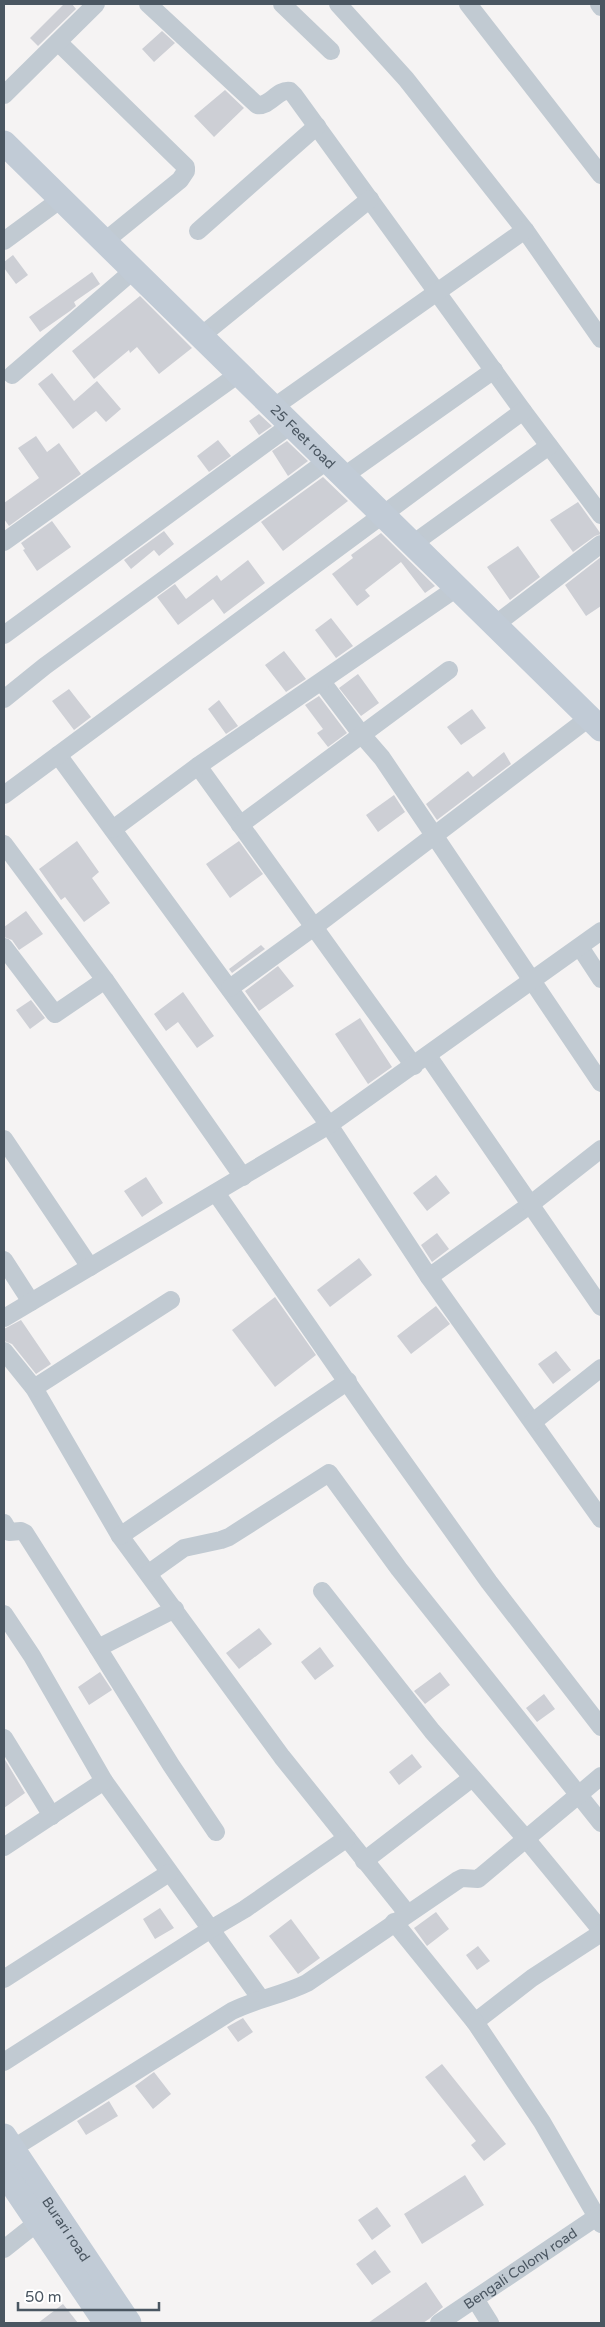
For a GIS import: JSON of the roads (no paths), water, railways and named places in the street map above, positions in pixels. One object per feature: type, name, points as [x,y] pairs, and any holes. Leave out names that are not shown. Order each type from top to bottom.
[{"type":"street","points":[[4,95],[96,4]]},
{"type":"street","points":[[148,4],[257,105],[264,104],[282,91],[290,92],[317,126],[523,411],[601,515]]},
{"type":"street","points":[[282,4],[331,51]]},
{"type":"street","points":[[338,4],[406,79],[525,230],[601,339]]},
{"type":"street","points":[[468,4],[601,175]]},
{"type":"street","points":[[598,4],[601,8]]},
{"type":"street","points":[[58,42],[186,167],[186,171],[180,180],[105,242]]},
{"type":"street","points":[[198,231],[317,126]]},
{"type":"street","name":"25 Feet road","points":[[8,154],[61,199],[596,723]]},
{"type":"street","points":[[4,241],[61,199]]},
{"type":"street","points":[[201,336],[370,199]]},
{"type":"street","points":[[274,407],[525,230]]},
{"type":"street","points":[[12,375],[134,270]]},
{"type":"street","points":[[4,699],[45,666],[336,468],[494,370]]},
{"type":"street","points":[[4,542],[240,373]]},
{"type":"street","points":[[4,795],[523,411]]},
{"type":"street","points":[[4,635],[292,424]]},
{"type":"street","points":[[414,543],[549,446]]},
{"type":"street","points":[[496,624],[601,544]]},
{"type":"street","points":[[113,829],[198,766],[322,682],[458,586]]},
{"type":"street","points":[[240,825],[449,670]]},
{"type":"street","points":[[322,682],[382,758],[601,1082]]},
{"type":"street","points":[[230,988],[314,928],[434,835],[596,723]]},
{"type":"street","points":[[58,755],[329,1125],[429,1277],[601,1519]]},
{"type":"street","points":[[198,766],[314,928],[421,1061],[532,1204],[601,1306]]},
{"type":"street","points":[[4,844],[105,980],[243,1177]]},
{"type":"street","points":[[4,1318],[329,1125],[601,931]]},
{"type":"street","points":[[4,947],[55,1014],[105,980]]},
{"type":"street","points":[[580,947],[601,979]]},
{"type":"street","points":[[4,1139],[90,1268]]},
{"type":"street","points":[[429,1277],[532,1204],[601,1149]]},
{"type":"street","points":[[216,1192],[489,1582],[601,1727]]},
{"type":"street","points":[[4,1260],[31,1302]]},
{"type":"street","points":[[34,1388],[171,1300]]},
{"type":"street","points":[[4,1351],[34,1388],[120,1536],[288,1764],[364,1862],[542,2122],[600,2218]]},
{"type":"street","points":[[533,1422],[601,1368]]},
{"type":"street","points":[[120,1536],[348,1381]]},
{"type":"street","points":[[149,1573],[184,1548],[229,1537],[325,1473],[329,1473],[405,1577],[601,1823]]},
{"type":"street","points":[[4,1524],[9,1532],[22,1531],[25,1533],[141,1714],[167,1759],[216,1832]]},
{"type":"street","points":[[322,1591],[432,1731],[527,1840],[601,1931],[532,1978],[475,2022]]},
{"type":"street","points":[[98,1648],[175,1609]]},
{"type":"street","points":[[4,1614],[32,1656],[104,1781],[261,1999]]},
{"type":"street","points":[[4,1738],[52,1816]]},
{"type":"street","points":[[8,2142],[232,2012],[261,1999],[307,1984],[462,1878],[478,1879],[527,1840],[579,1793],[601,1776]]},
{"type":"street","points":[[364,1862],[472,1778]]},
{"type":"street","points":[[4,1847],[104,1781]]},
{"type":"street","points":[[4,2062],[211,1929],[260,1900],[347,1838]]},
{"type":"street","points":[[4,1979],[169,1873]]},
{"type":"street","name":"Burari road","points":[[8,2142],[130,2323]]},
{"type":"street","name":"Burari road","points":[[4,2172],[106,2323]]},
{"type":"street","name":"Bengali Colony road","points":[[439,2323],[600,2218]]},
{"type":"street","points":[[4,2249],[38,2222]]},
{"type":"street","points":[[475,2298],[490,2323]]}]
